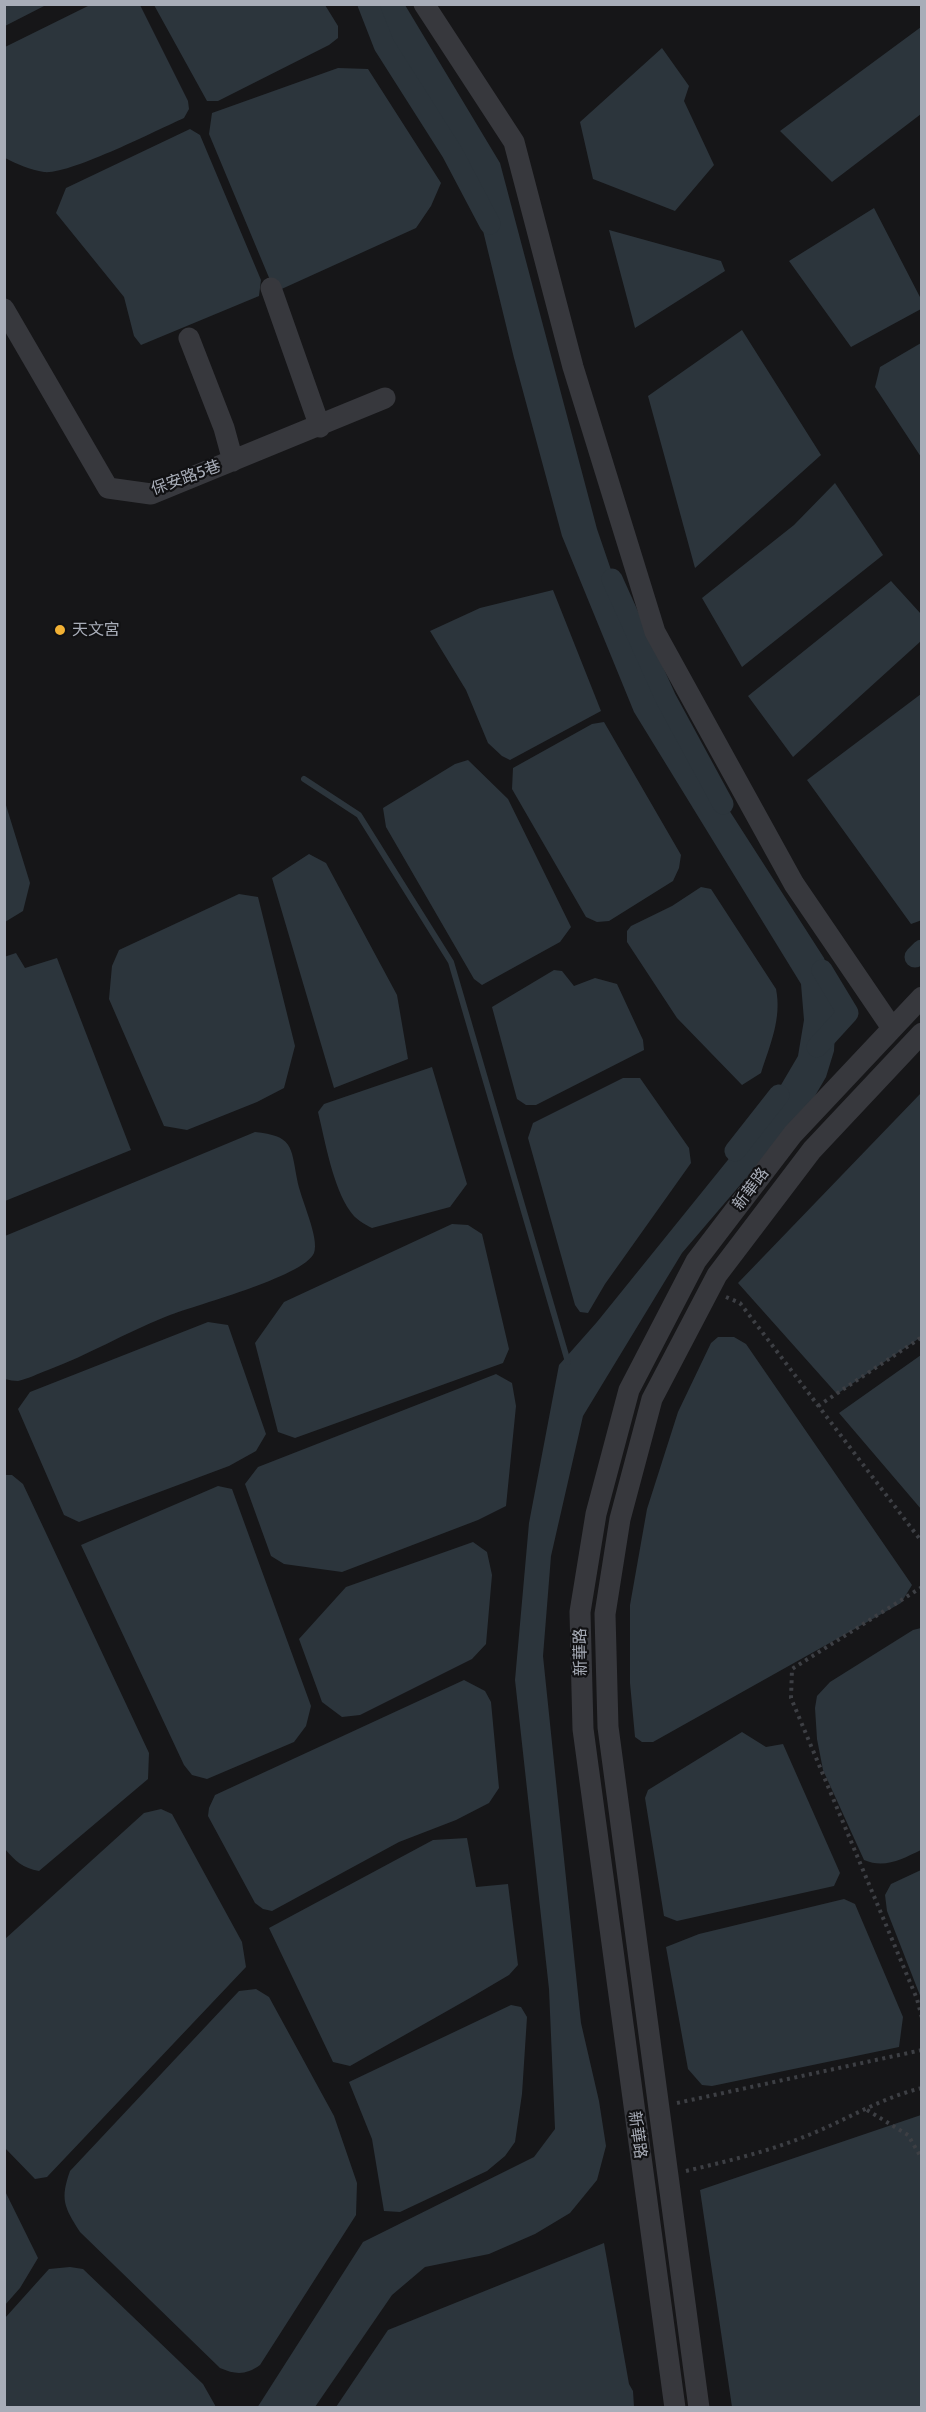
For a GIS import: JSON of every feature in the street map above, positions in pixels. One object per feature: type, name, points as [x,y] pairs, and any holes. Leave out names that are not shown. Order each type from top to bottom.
[{"type":"street","points":[[424,4],[514,142],[573,367],[655,632],[794,884],[892,1028]]},
{"type":"street","points":[[271,288],[320,427]]},
{"type":"street","name":"保安路5巷","points":[[4,309],[108,488],[151,494],[320,427],[386,398]]},
{"type":"street","points":[[189,338],[224,428],[233,461]]},
{"type":"street","name":"新華路","points":[[675,2408],[583,1729],[580,1612],[596,1514],[629,1390],[696,1261],[793,1134],[921,997]]},
{"type":"street","name":"新華路","points":[[699,2408],[608,1727],[605,1614],[620,1519],[652,1399],[717,1275],[812,1150],[921,1033]]},
{"type":"path","points":[[709,1290],[740,1303],[921,1542]]},
{"type":"path","points":[[818,1406],[921,1337]]},
{"type":"path","points":[[921,1587],[792,1670],[791,1698],[917,1999],[921,2018]]},
{"type":"path","points":[[658,2107],[921,2050]]},
{"type":"path","points":[[668,2175],[735,2160],[808,2136],[895,2094],[921,2088]]},
{"type":"path","points":[[867,2109],[908,2135],[921,2159]]},
{"type":"shaded area","points":[[5,4],[46,4],[46,5],[5,26]]},
{"type":"shaded area","points":[[90,5],[140,5],[188,101],[189,109],[184,118],[73,167],[44,172],[19,165],[5,158],[5,47]]},
{"type":"shaded area","points":[[154,5],[325,5],[338,26],[338,38],[329,45],[218,101],[207,101]]},
{"type":"shaded area","points":[[369,5],[405,5],[500,163],[597,529],[646,672],[668,715],[824,958],[837,996],[834,1051],[826,1077],[812,1101],[682,1253],[583,1416],[551,1556],[543,1656],[581,2023],[599,2101],[606,2146],[597,2180],[570,2213],[535,2234],[489,2254],[425,2267],[392,2295],[315,2407],[257,2408],[363,2242],[534,2157],[555,2129],[549,1989],[515,1680],[529,1523],[559,1365],[597,1322],[761,1119],[798,1056],[804,1020],[801,984],[634,712],[562,536],[514,358],[468,169]]},
{"type":"shaded area","points":[[921,27],[921,114],[832,182],[780,131]]},
{"type":"shaded area","points":[[662,48],[689,86],[684,101],[714,165],[675,211],[593,179],[580,122]]},
{"type":"shaded area","points":[[338,68],[368,69],[441,183],[431,206],[416,228],[275,292],[209,134],[212,113]]},
{"type":"shaded area","points":[[190,129],[200,135],[261,280],[259,296],[141,345],[134,336],[124,297],[56,213],[66,188]]},
{"type":"shaded area","points":[[874,208],[921,299],[921,309],[851,347],[789,261]]},
{"type":"shaded area","points":[[609,230],[721,261],[725,271],[635,328]]},
{"type":"shaded area","points":[[742,330],[821,455],[695,568],[648,396]]},
{"type":"shaded area","points":[[921,343],[921,457],[875,387],[880,367]]},
{"type":"shaded area","points":[[835,483],[883,555],[742,667],[702,598],[794,525]]},
{"type":"shaded area","points":[[891,581],[921,614],[921,641],[793,757],[748,696]]},
{"type":"shaded area","points":[[553,590],[601,711],[510,760],[488,743],[466,690],[430,631],[480,608]]},
{"type":"shaded area","points":[[921,694],[922,920],[911,924],[807,780]]},
{"type":"shaded area","points":[[604,722],[681,855],[679,868],[673,881],[609,921],[597,922],[586,917],[512,789],[513,768],[592,724]]},
{"type":"shaded area","points":[[468,760],[508,799],[571,927],[560,942],[482,985],[474,979],[386,827],[383,808],[455,764]]},
{"type":"shaded area","points":[[5,802],[30,883],[23,911],[5,922]]},
{"type":"shaded area","points":[[309,854],[326,863],[397,995],[408,1059],[334,1088],[272,878]]},
{"type":"shaded area","points":[[701,887],[711,889],[776,989],[776,1021],[761,1073],[742,1085],[677,1018],[627,942],[627,931],[631,926],[672,906]]},
{"type":"shaded area","points":[[239,894],[258,897],[295,1046],[284,1088],[257,1102],[187,1130],[164,1126],[109,999],[112,966],[119,950]]},
{"type":"shaded area","points":[[16,953],[25,968],[57,958],[131,1150],[5,1201],[4,957]]},
{"type":"shaded area","points":[[554,970],[562,971],[574,986],[595,978],[617,984],[643,1040],[644,1050],[536,1105],[526,1105],[517,1099],[492,1007]]},
{"type":"shaded area","points":[[432,1067],[467,1184],[450,1207],[372,1228],[354,1216],[344,1201],[330,1163],[318,1112],[324,1104]]},
{"type":"shaded area","points":[[623,1078],[640,1078],[689,1148],[691,1163],[605,1284],[588,1313],[580,1312],[575,1305],[528,1138],[533,1123]]},
{"type":"shaded area","points":[[921,1093],[921,1337],[837,1394],[738,1283]]},
{"type":"shaded area","points":[[255,1132],[276,1136],[288,1144],[291,1150],[314,1238],[314,1253],[306,1262],[290,1272],[246,1290],[165,1317],[78,1358],[30,1377],[18,1381],[5,1379],[5,1236]]},
{"type":"shaded area","points":[[452,1224],[468,1225],[482,1234],[509,1349],[503,1363],[295,1438],[278,1432],[255,1343],[284,1302]]},
{"type":"shaded area","points":[[208,1322],[228,1325],[266,1434],[256,1451],[229,1466],[79,1522],[64,1515],[18,1409],[30,1392]]},
{"type":"shaded area","points":[[718,1337],[734,1337],[746,1344],[912,1585],[901,1603],[653,1742],[642,1742],[635,1737],[630,1683],[630,1605],[647,1509],[678,1412],[711,1343]]},
{"type":"shaded area","points":[[921,1355],[921,1509],[839,1413]]},
{"type":"shaded area","points":[[496,1374],[512,1383],[516,1406],[506,1506],[478,1520],[342,1572],[284,1564],[271,1556],[245,1484],[258,1467]]},
{"type":"shaded area","points":[[5,1475],[12,1475],[23,1484],[149,1753],[148,1779],[39,1871],[20,1863],[5,1849]]},
{"type":"shaded area","points":[[218,1486],[232,1489],[311,1706],[306,1726],[294,1742],[207,1779],[192,1775],[184,1765],[81,1545]]},
{"type":"shaded area","points":[[473,1542],[487,1552],[492,1575],[486,1644],[472,1659],[360,1715],[342,1717],[322,1702],[299,1639],[346,1587]]},
{"type":"shaded area","points":[[921,1628],[921,1850],[893,1862],[872,1863],[864,1860],[823,1770],[817,1739],[815,1708],[817,1696],[830,1682],[913,1630]]},
{"type":"shaded area","points":[[464,1680],[485,1691],[491,1702],[499,1788],[489,1803],[456,1820],[399,1842],[272,1911],[263,1909],[255,1903],[208,1816],[215,1795]]},
{"type":"shaded area","points":[[742,1732],[766,1747],[783,1744],[840,1873],[834,1886],[677,1921],[664,1916],[645,1798],[648,1790]]},
{"type":"shaded area","points":[[161,1809],[172,1814],[242,1942],[246,1967],[47,2177],[35,2179],[5,2148],[5,1939],[144,1813]]},
{"type":"shaded area","points":[[467,1838],[476,1887],[508,1884],[518,1965],[509,1975],[350,2066],[333,2062],[269,1928],[433,1840]]},
{"type":"shaded area","points":[[921,1870],[921,1998],[887,1911],[885,1895],[891,1884]]},
{"type":"shaded area","points":[[844,1899],[855,1904],[903,2017],[899,2047],[712,2086],[702,2085],[688,2069],[666,1947],[699,1934]]},
{"type":"shaded area","points":[[256,1989],[269,1997],[334,2116],[357,2183],[356,2215],[260,2365],[250,2371],[236,2373],[220,2368],[80,2232],[67,2209],[65,2189],[70,2171],[239,1991]]},
{"type":"shaded area","points":[[511,2005],[521,2007],[527,2017],[522,2094],[515,2142],[505,2156],[487,2171],[400,2212],[384,2211],[372,2139],[349,2082]]},
{"type":"shaded area","points":[[921,2115],[921,2407],[732,2407],[700,2190]]},
{"type":"shaded area","points":[[4,2189],[38,2258],[20,2288],[5,2305]]},
{"type":"shaded area","points":[[604,2243],[629,2384],[633,2391],[634,2407],[336,2407],[388,2330]]},
{"type":"shaded area","points":[[70,2267],[83,2269],[203,2384],[216,2407],[5,2407],[5,2318],[49,2269]]},
{"type":"waterway","points":[[368,4],[384,45],[452,152],[490,224]]},
{"type":"waterway","points":[[612,579],[666,699],[723,804]]},
{"type":"waterway","points":[[304,779],[359,815],[451,962],[568,1362]]},
{"type":"waterway","points":[[915,957],[922,950]]},
{"type":"waterway","points":[[817,1047],[848,1013],[822,970]]},
{"type":"waterway","points":[[735,1151],[779,1095]]},
{"type":"place","name":"天文宮","points":[[60,630]]}]
